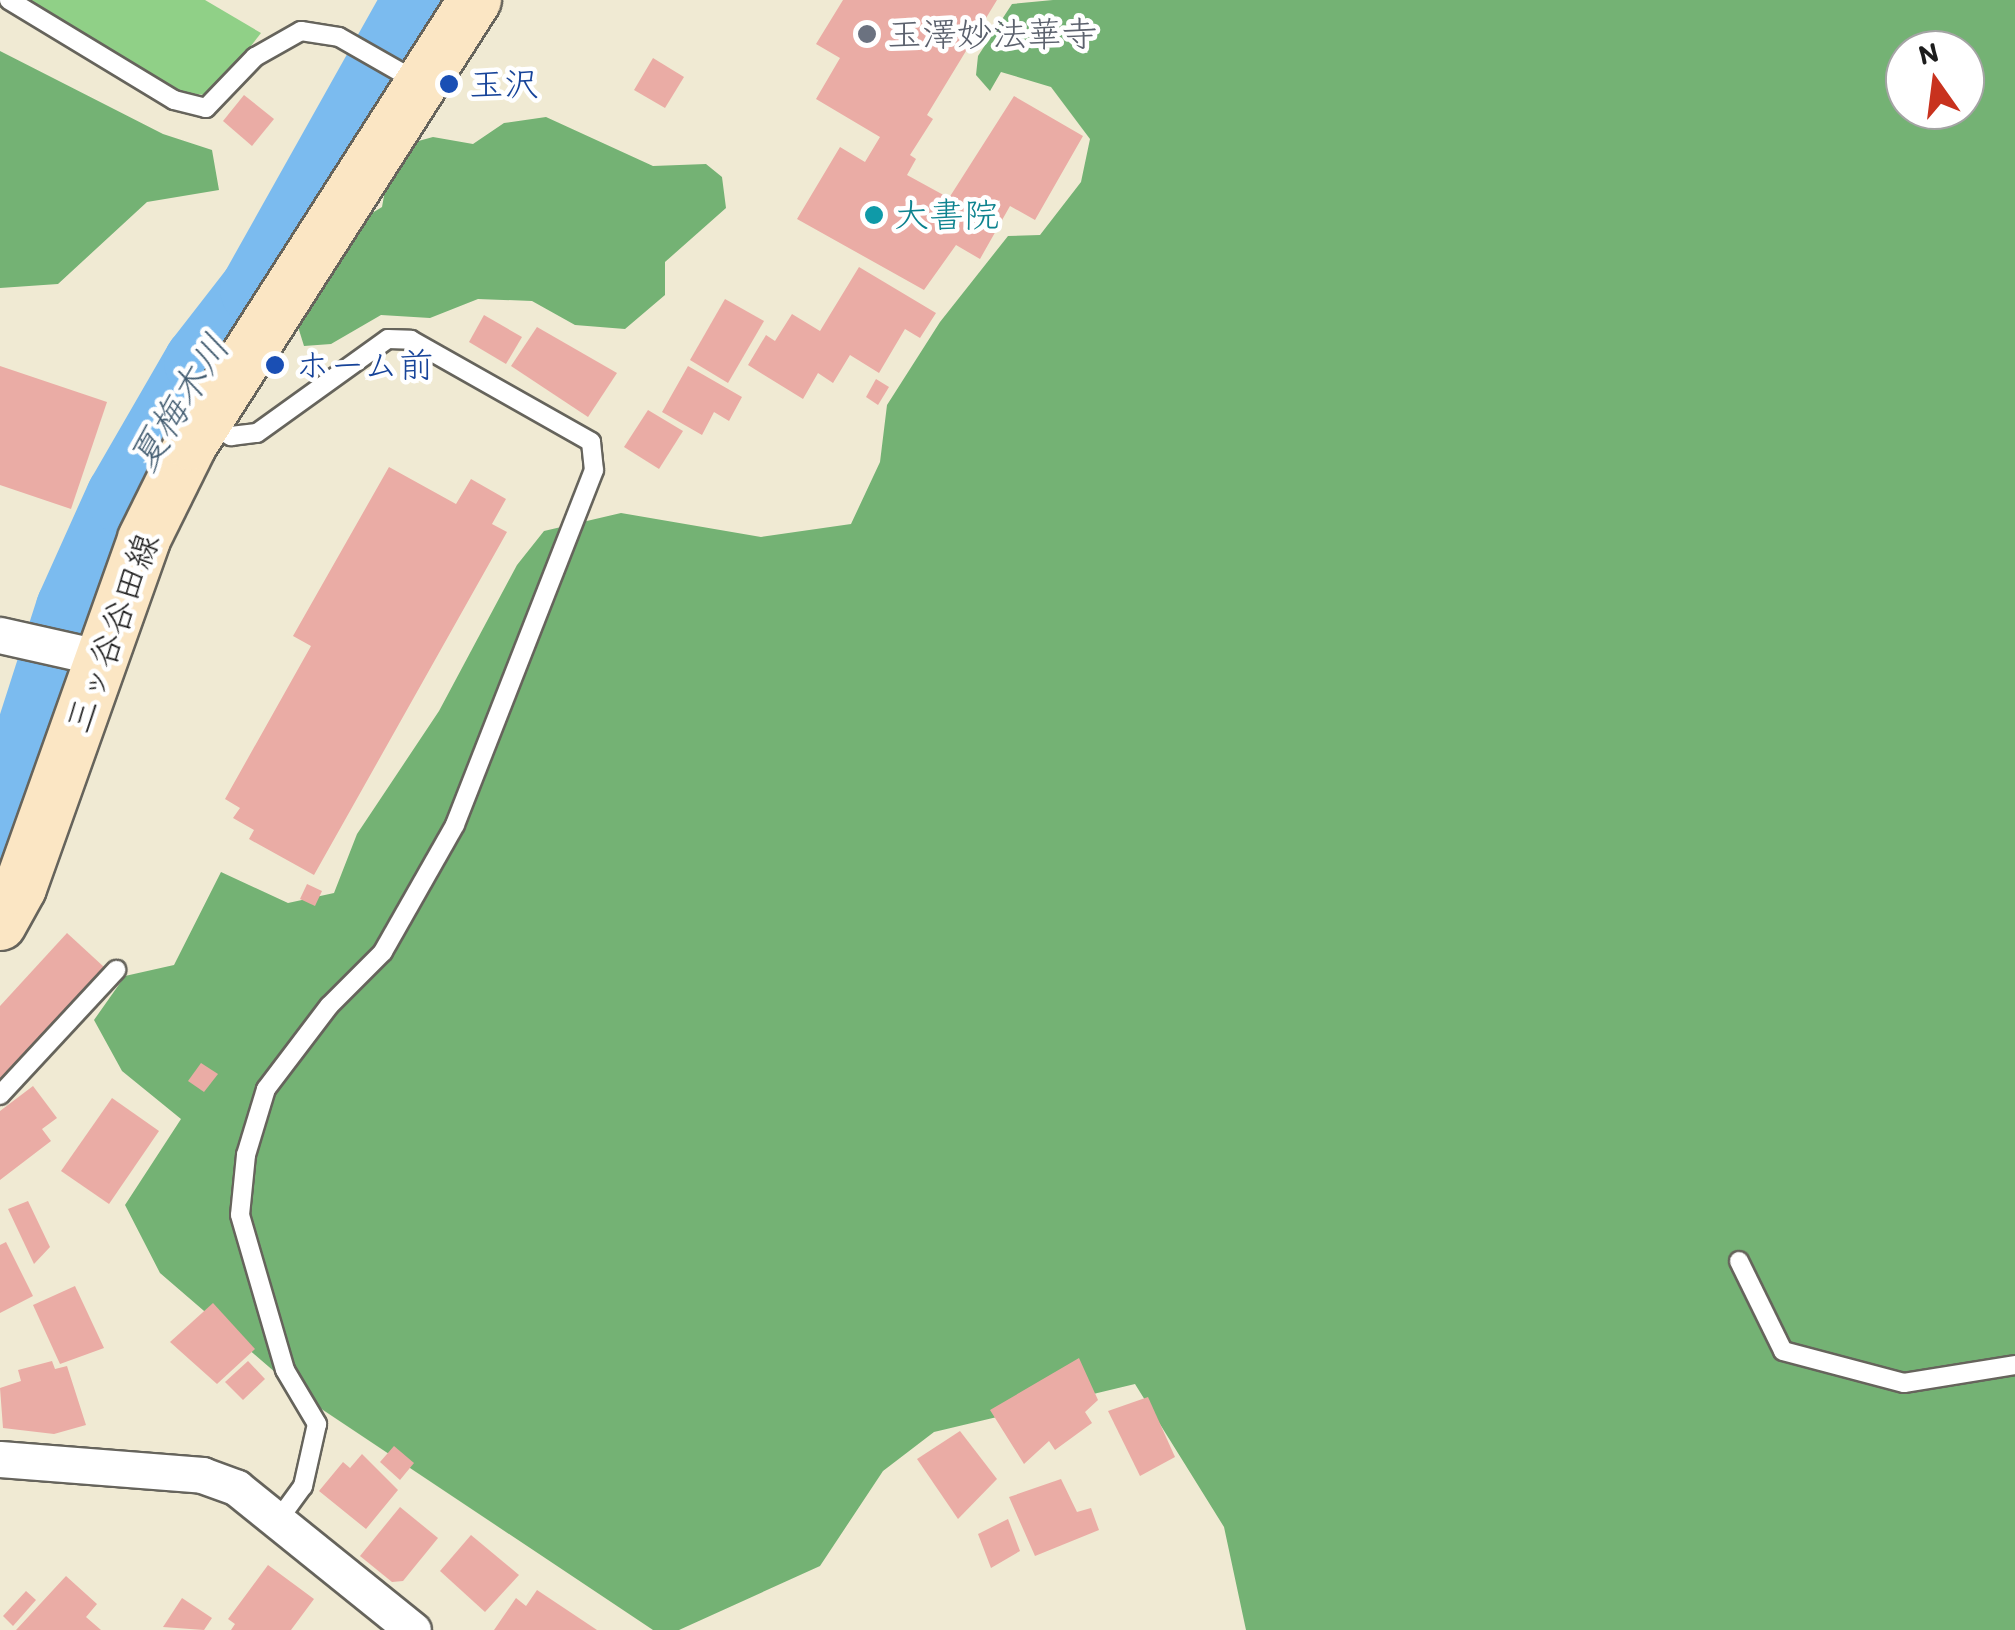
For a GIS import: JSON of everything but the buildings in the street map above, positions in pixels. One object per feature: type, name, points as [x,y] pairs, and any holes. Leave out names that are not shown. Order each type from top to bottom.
[{"type":"main road","name":"三ッ谷谷田線","points":[[0,924],[20,888],[93,656],[144,539],[206,421],[413,78],[475,0]]},
{"type":"street","points":[[0,636],[93,656]]},
{"type":"street","points":[[0,1459],[202,1475],[236,1488],[280,1518],[413,1630]]},
{"type":"lane","points":[[10,0],[174,100],[206,108],[255,57],[301,31],[338,36],[413,78]]},
{"type":"lane","points":[[206,421],[231,436],[256,433],[388,339],[411,340],[592,442],[594,470],[454,824],[383,952],[329,1006],[266,1089],[246,1155],[240,1214],[285,1370],[317,1424],[303,1486],[280,1518]]},
{"type":"lane","points":[[0,1095],[116,970]]},
{"type":"lane","points":[[1739,1260],[1783,1351],[1904,1383],[2015,1364]]},
{"type":"green space","points":[[21,0],[205,0],[261,33],[212,96],[181,92]]},
{"type":"green space","points":[[1053,0],[2015,0],[2015,1630],[1246,1630],[1224,1527],[1135,1384],[934,1432],[883,1471],[820,1566],[679,1630],[653,1630],[305,1398],[160,1273],[125,1205],[181,1119],[122,1071],[94,1020],[125,976],[174,965],[221,872],[288,903],[334,893],[357,834],[439,711],[517,565],[544,531],[621,513],[761,537],[851,524],[880,462],[887,405],[940,322],[1008,236],[1040,235],[1081,182],[1090,139],[1051,87],[1001,72],[990,91],[976,75],[978,56],[1012,4]]},
{"type":"green space","points":[[0,51],[163,134],[212,150],[219,190],[147,202],[58,284],[0,288]]},
{"type":"green space","points":[[546,117],[653,166],[706,164],[722,177],[726,208],[665,262],[665,295],[625,329],[575,325],[532,301],[478,299],[430,318],[381,315],[331,344],[304,346],[295,317],[364,218],[382,207],[387,179],[411,143],[433,137],[473,144],[504,123]]},
{"type":"waterway","name":"夏梅木川","points":[[0,832],[72,608],[122,497],[200,362],[256,290],[419,0]]},
{"type":"place","name":"玉澤妙法華寺","points":[[867,34]]},
{"type":"place","name":"玉沢","points":[[449,84]]},
{"type":"place","name":"大書院","points":[[874,215]]},
{"type":"place","name":"ホーム前","points":[[275,365]]}]
